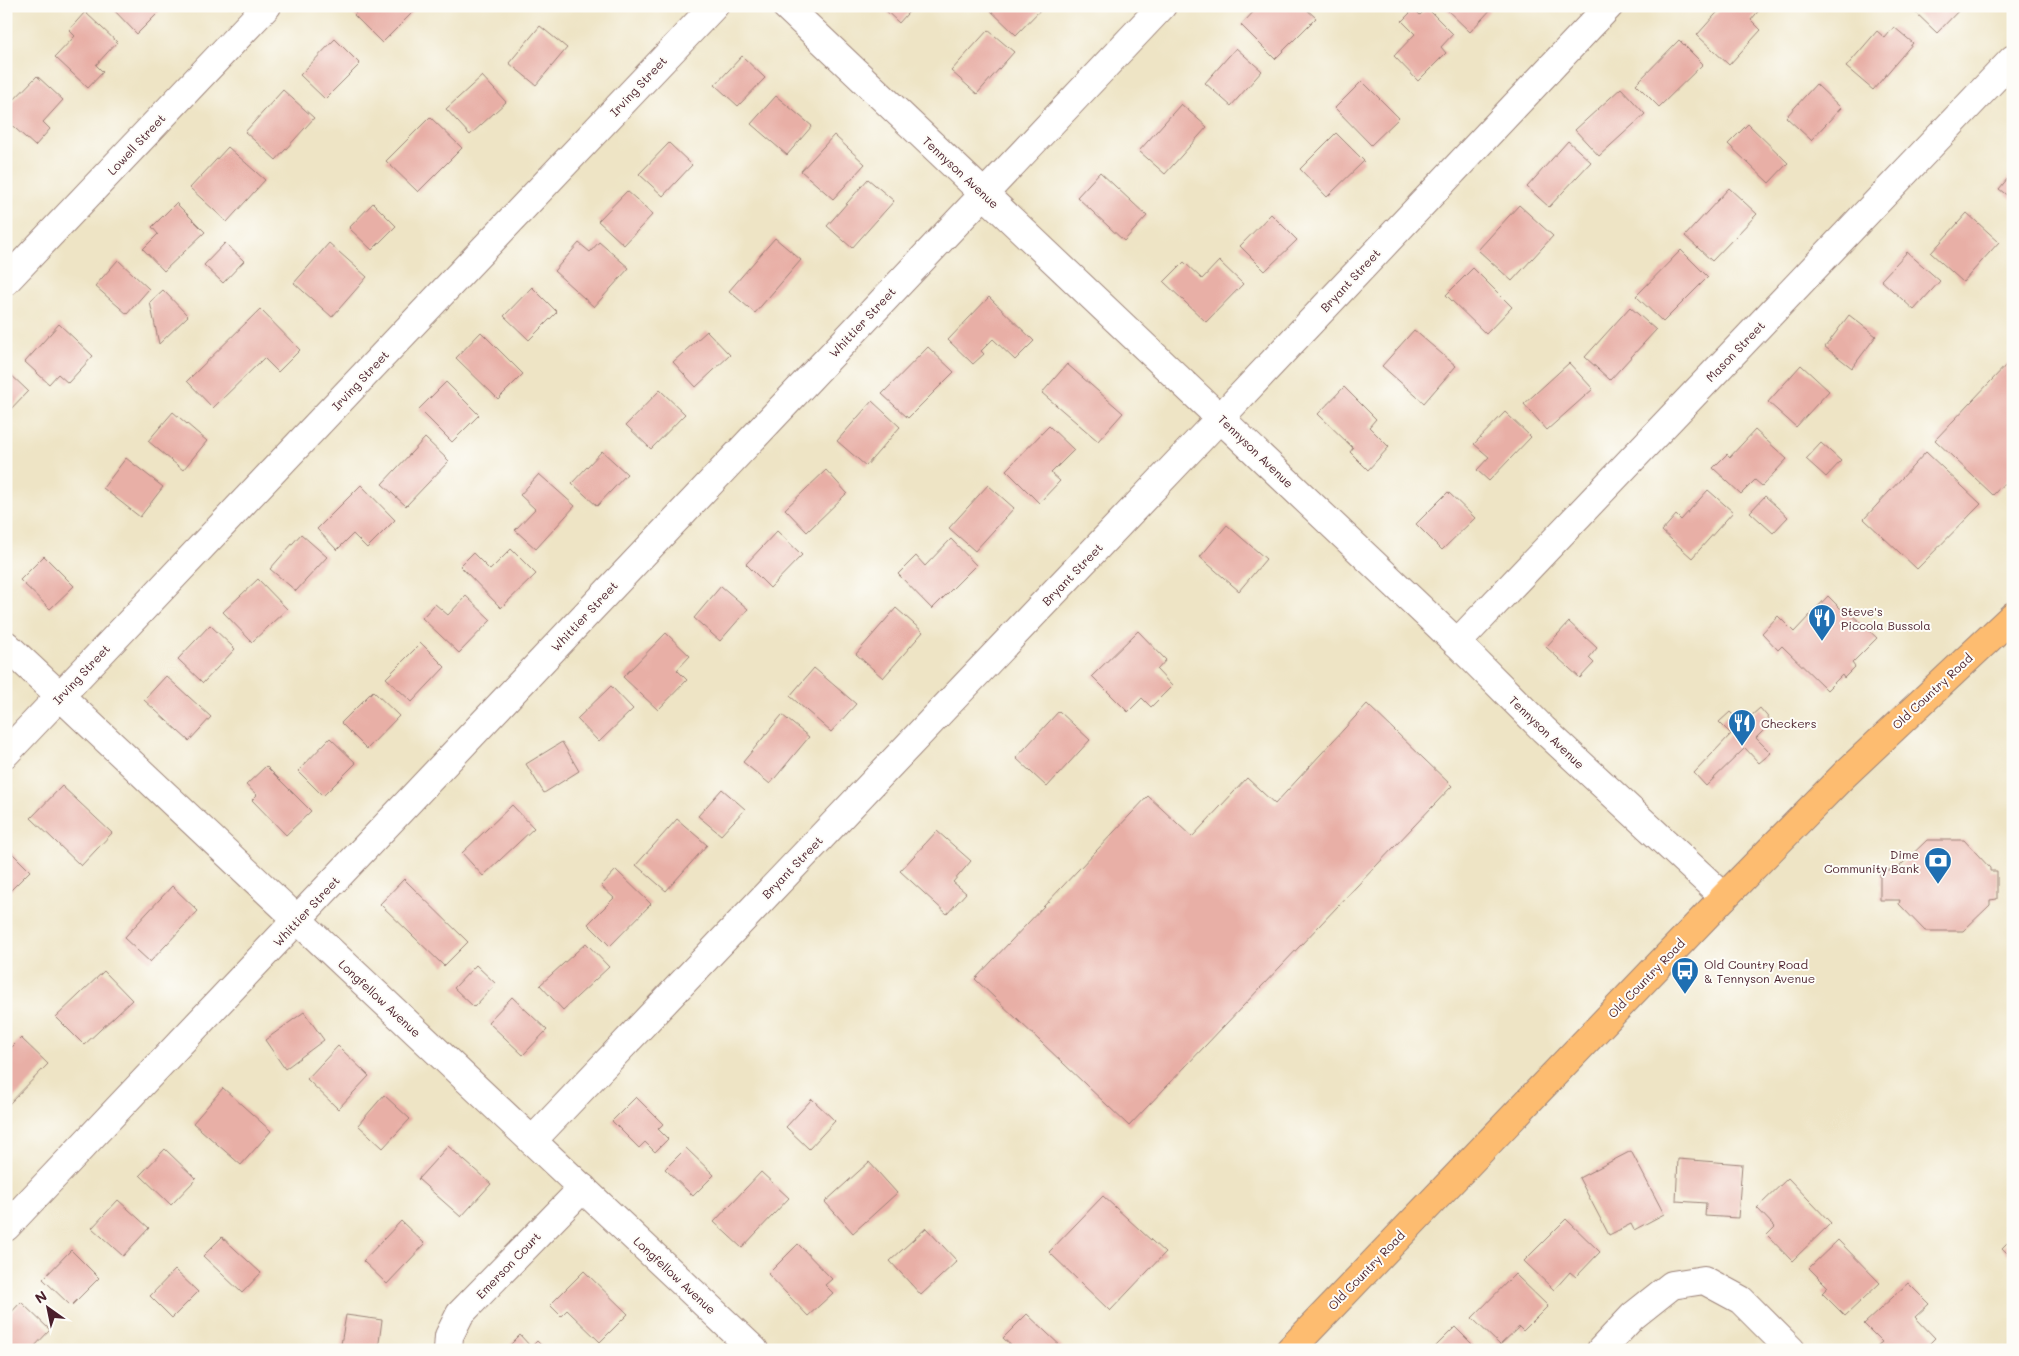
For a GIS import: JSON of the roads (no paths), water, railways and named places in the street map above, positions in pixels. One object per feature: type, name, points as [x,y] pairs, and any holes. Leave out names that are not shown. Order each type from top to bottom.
[{"type":"main road","name":"Old Country Road","points":[[1290,1350],[1724,897],[1844,775],[2013,616]]},
{"type":"street","name":"Lowell Street","points":[[6,281],[266,6]]},
{"type":"street","name":"Irving Street","points":[[6,753],[714,6]]},
{"type":"street","name":"Tennyson Avenue","points":[[786,6],[1457,643],[1543,729],[1724,897]]},
{"type":"street","name":"Whittier Street","points":[[6,1227],[1162,6]]},
{"type":"street","name":"Bryant Street","points":[[532,1140],[1221,418],[1609,6]]},
{"type":"street","name":"Mason Street","points":[[1457,643],[2013,58]]},
{"type":"street","name":"Longfellow Avenue","points":[[6,645],[754,1350]]},
{"type":"street","name":"Emerson Court","points":[[448,1350],[449,1336],[460,1314],[583,1188]]},
{"type":"street","points":[[1601,1350],[1633,1316],[1672,1285],[1704,1280],[1741,1300],[1791,1350]]},
{"type":"place","name":"Steve's Piccola Bussola","points":[[1822,642]]},
{"type":"place","name":"Checkers","points":[[1742,747]]},
{"type":"place","name":"Dime Community Bank","points":[[1938,885]]},
{"type":"place","name":"Old Country Road & Tennyson Avenue","points":[[1685,995]]}]
